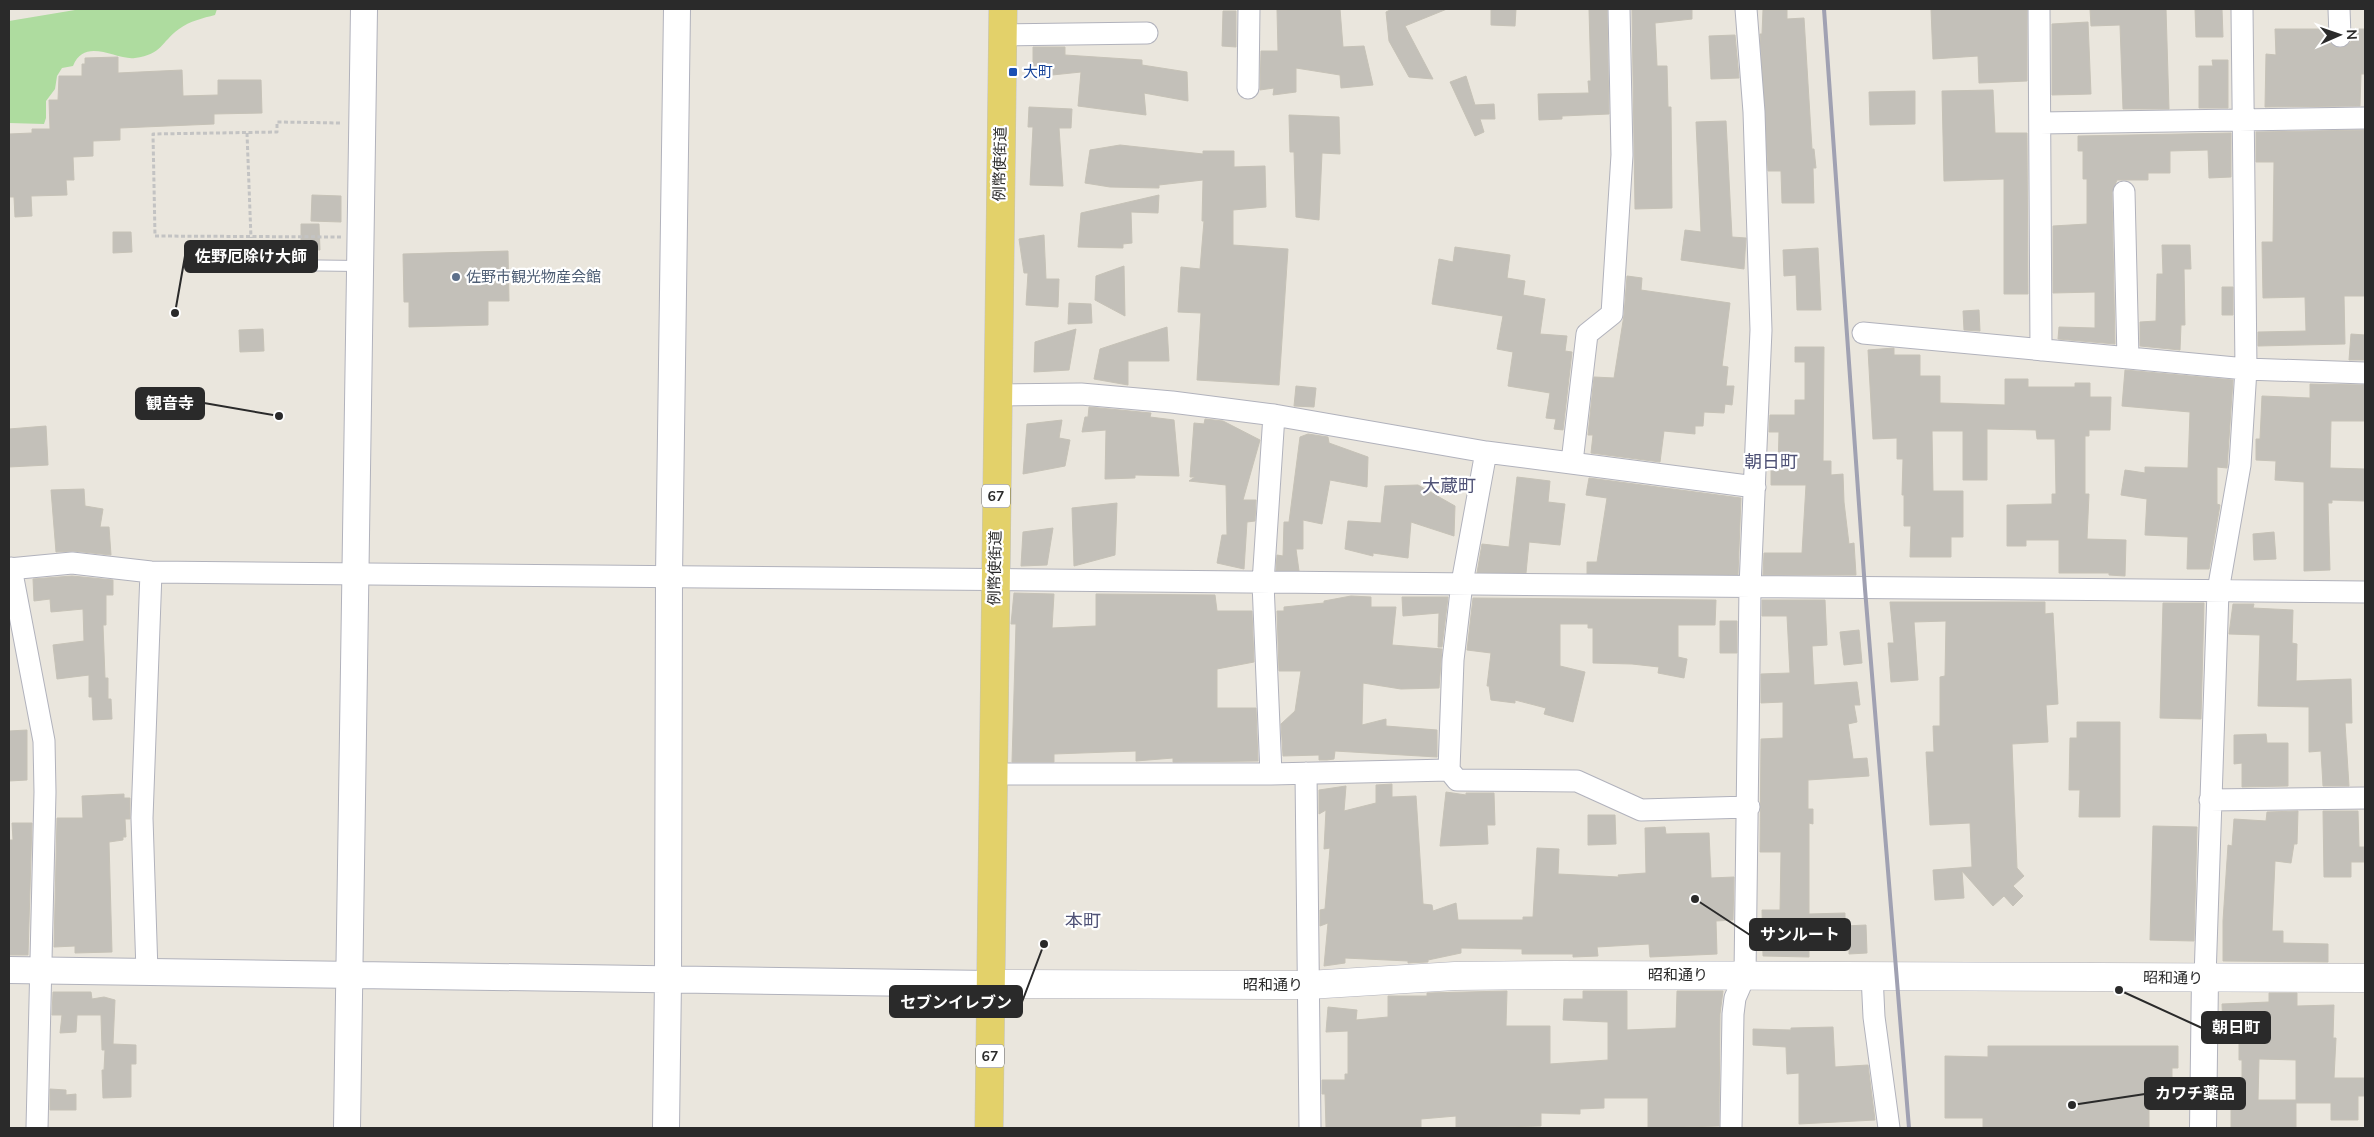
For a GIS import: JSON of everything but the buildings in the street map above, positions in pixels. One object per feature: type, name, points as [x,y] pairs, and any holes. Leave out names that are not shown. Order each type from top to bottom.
[{"type":"main road","name":"例幣使街道","points":[[989,1128],[1002,22]]},
{"type":"main road","name":"昭和通り","points":[[990,984],[1308,985],[1455,976],[1872,975],[2365,978]]},
{"type":"street","points":[[347,1128],[358,266],[364,9]]},
{"type":"street","points":[[666,1128],[669,576],[677,9]]},
{"type":"street","points":[[1248,88],[1250,9]]},
{"type":"street","points":[[1572,462],[1587,334],[1612,314],[1622,154],[1619,9]]},
{"type":"street","points":[[1731,1128],[1733,1014],[1735,998],[1745,975],[1750,587],[1761,330],[1754,112],[1746,9]]},
{"type":"street","points":[[2039,9],[2041,350]]},
{"type":"street","points":[[2203,1128],[2205,978],[2218,591],[2240,465],[2246,369],[2242,9]]},
{"type":"street","points":[[2339,9],[2340,36]]},
{"type":"street","points":[[1002,22],[1147,33]]},
{"type":"street","points":[[2040,123],[2242,118],[2365,118]]},
{"type":"street","points":[[2124,192],[2128,358]]},
{"type":"street","points":[[1863,334],[2246,369],[2365,373]]},
{"type":"street","points":[[997,395],[1081,394],[1172,402],[1274,415],[1486,452],[1755,488]]},
{"type":"street","points":[[1271,774],[1263,583],[1274,415]]},
{"type":"street","points":[[1486,452],[1462,583],[1453,660],[1448,770],[1457,780],[1577,782],[1641,810],[1748,807]]},
{"type":"street","points":[[37,1128],[39,970],[45,792],[44,741],[10,569],[72,563],[151,572],[669,576],[995,582],[1462,583],[2365,592]]},
{"type":"street","points":[[147,972],[142,818],[151,572]]},
{"type":"street","points":[[992,774],[1271,774],[1448,770]]},
{"type":"street","points":[[1306,773],[1310,1128]]},
{"type":"street","points":[[2210,800],[2365,798]]},
{"type":"street","points":[[9,970],[990,984]]},
{"type":"street","points":[[1872,975],[1874,1017],[1889,1128]]},
{"type":"lane","points":[[281,265],[358,266]]},
{"type":"path","points":[[359,237],[251,238],[155,236],[153,134],[277,132],[277,122],[361,123]]},
{"type":"path","points":[[247,133],[251,238]]},
{"type":"green space","points":[[81,9],[217,9],[215,15],[183,26],[151,54],[128,58],[102,52],[93,51],[85,53],[78,57],[73,66],[62,68],[57,76],[55,89],[46,101],[44,124],[9,123],[9,21]]},
{"type":"railway","points":[[1824,9],[1865,589],[1909,1128]]},
{"type":"place","name":"大町","points":[[1013,72]]},
{"type":"place","name":"佐野市観光物産会館","points":[[456,277]]},
{"type":"place","name":"佐野厄除け大師","points":[[175,313]]},
{"type":"place","name":"観音寺","points":[[279,416]]},
{"type":"place","name":"サンルート","points":[[1695,899]]},
{"type":"place","name":"セブンイレブン","points":[[1044,944]]},
{"type":"place","name":"朝日町","points":[[2119,990]]},
{"type":"place","name":"カワチ薬品","points":[[2072,1105]]},
{"type":"district","name":"朝日町","points":[[1771,462]]},
{"type":"district","name":"大蔵町","points":[[1449,486]]},
{"type":"district","name":"本町","points":[[1083,921]]}]
